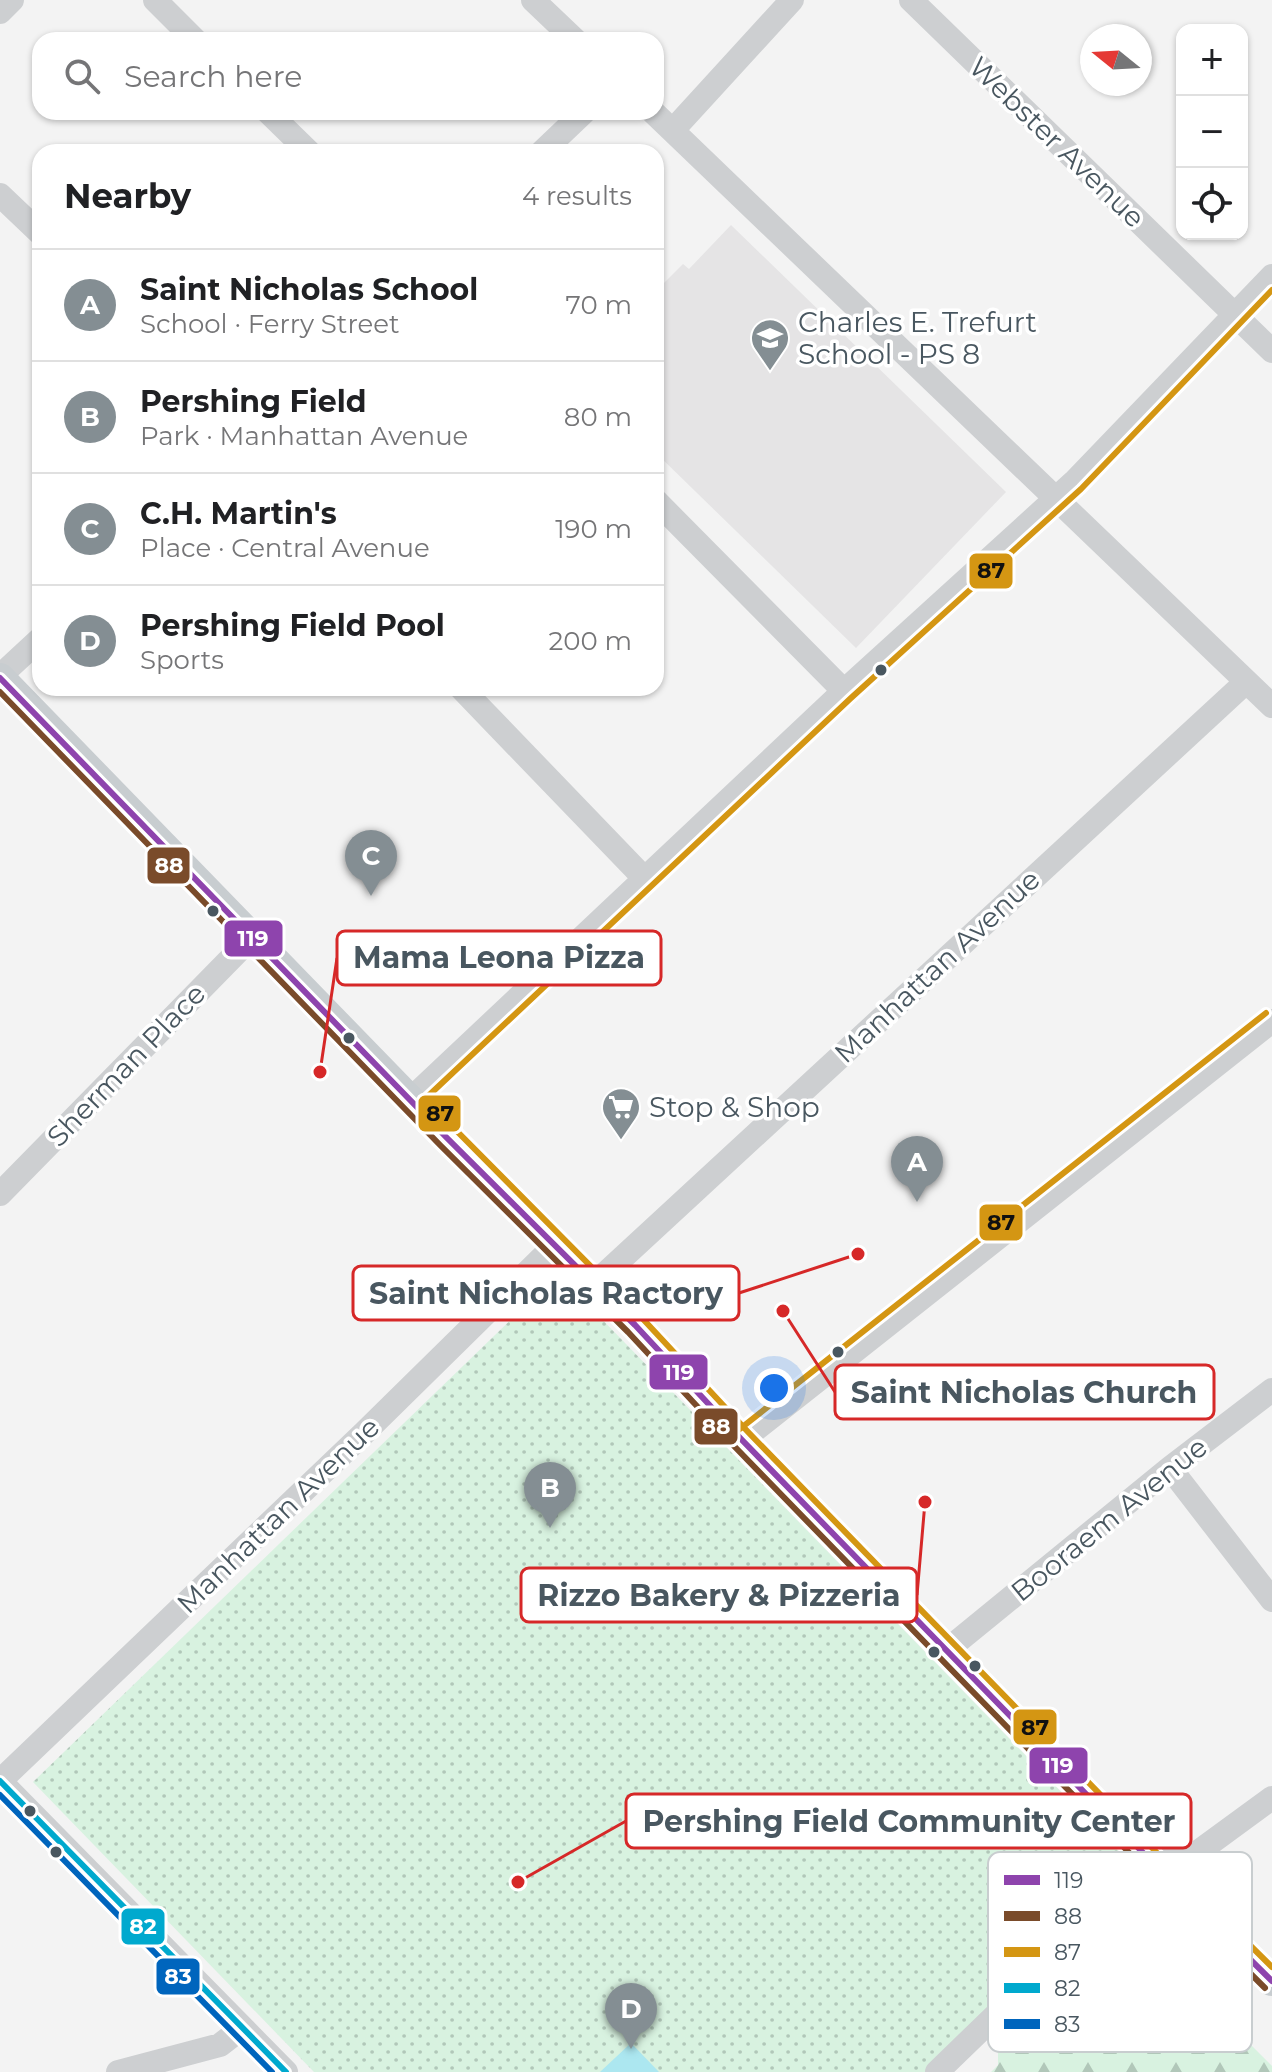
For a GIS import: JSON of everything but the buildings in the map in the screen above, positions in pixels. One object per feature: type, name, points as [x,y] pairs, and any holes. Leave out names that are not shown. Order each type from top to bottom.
[{"type":"main road","points":[[0,677],[554,1246],[635,1325],[742,1440],[1142,1852]]},
{"type":"main road","points":[[1252,1961],[1272,1981]]},
{"type":"street","points":[[0,12],[12,0]]},
{"type":"street","points":[[155,0],[187,32]]},
{"type":"street","points":[[533,0],[567,32]]},
{"type":"street","points":[[673,130],[792,0]]},
{"type":"street","name":"Webster Avenue","points":[[911,0],[1272,351]]},
{"type":"street","points":[[276,120],[301,144]]},
{"type":"street","points":[[550,144],[576,120]]},
{"type":"street","points":[[662,120],[1272,706]]},
{"type":"street","points":[[0,195],[32,225]]},
{"type":"street","points":[[411,1099],[844,691],[1055,500],[1272,276]]},
{"type":"street","points":[[664,509],[844,691]]},
{"type":"street","points":[[0,677],[32,647]]},
{"type":"street","name":"Manhattan Avenue","points":[[594,1284],[1246,682]]},
{"type":"street","points":[[469,696],[645,879]]},
{"type":"street","name":"Sherman Place","points":[[0,1194],[252,937]]},
{"type":"street","points":[[742,1440],[1272,1021]]},
{"type":"street","name":"Manhattan Avenue","points":[[0,1781],[364,1433],[554,1246]]},
{"type":"street","name":"Booraem Avenue","points":[[947,1650],[1170,1468],[1272,1390]]},
{"type":"street","points":[[1170,1468],[1272,1600]]},
{"type":"street","points":[[0,1781],[286,2072]]},
{"type":"street","points":[[1198,1852],[1272,1798]]},
{"type":"street","points":[[937,2072],[988,2023]]},
{"type":"street","points":[[118,2072],[220,2045],[242,2028]]},
{"type":"shaded area","name":"Charles E. Trefurt School - PS 8","points":[[731,225],[1006,492],[856,648],[664,461],[664,283],[683,264],[689,269]]},
{"type":"green space","points":[[558,1274],[1120,1852],[988,1852],[988,2013],[927,2072],[314,2072],[33,1782]]},
{"type":"green space","points":[[1252,2046],[1272,2066],[1272,2072],[991,2072],[998,2065],[998,2052],[1252,2052]]},
{"type":"water","points":[[631,2043],[659,2072],[600,2072]]},
{"type":"transit line","name":"87","points":[[1156,1852],[749,1433],[642,1318],[425,1099],[851,698],[1081,489],[1272,290]]},
{"type":"transit line","name":"119","points":[[0,678],[447,1138],[635,1325],[742,1440],[1142,1852]]},
{"type":"transit line","name":"88","points":[[0,692],[440,1145],[628,1332],[735,1447],[1129,1852]]},
{"type":"transit line","name":"87","points":[[736,1432],[1266,1013]]},
{"type":"transit line","name":"82","points":[[0,1781],[286,2072]]},
{"type":"transit line","name":"83","points":[[0,1795],[272,2072]]},
{"type":"transit line","name":"87","points":[[1252,1947],[1272,1967]]},
{"type":"transit line","name":"119","points":[[1252,1961],[1272,1981]]},
{"type":"transit line","name":"88","points":[[1252,1975],[1265,1988]]},
{"type":"place","name":"Charles E. Trefurt School - PS 8","points":[[770,372]]},
{"type":"place","name":"C.H. Martin's","points":[[371,896]]},
{"type":"place","name":"Mama Leona Pizza","points":[[320,1072]]},
{"type":"place","name":"Stop & Shop","points":[[621,1141]]},
{"type":"place","name":"Saint Nicholas School","points":[[917,1202]]},
{"type":"place","name":"Saint Nicholas Ractory","points":[[858,1254]]},
{"type":"place","name":"Saint Nicholas Church","points":[[783,1311]]},
{"type":"place","name":"Rizzo Bakery & Pizzeria","points":[[925,1502]]},
{"type":"place","name":"Pershing Field","points":[[550,1528]]},
{"type":"place","name":"Pershing Field Community Center","points":[[518,1882]]},
{"type":"place","name":"Pershing Field Pool","points":[[631,2049]]}]
